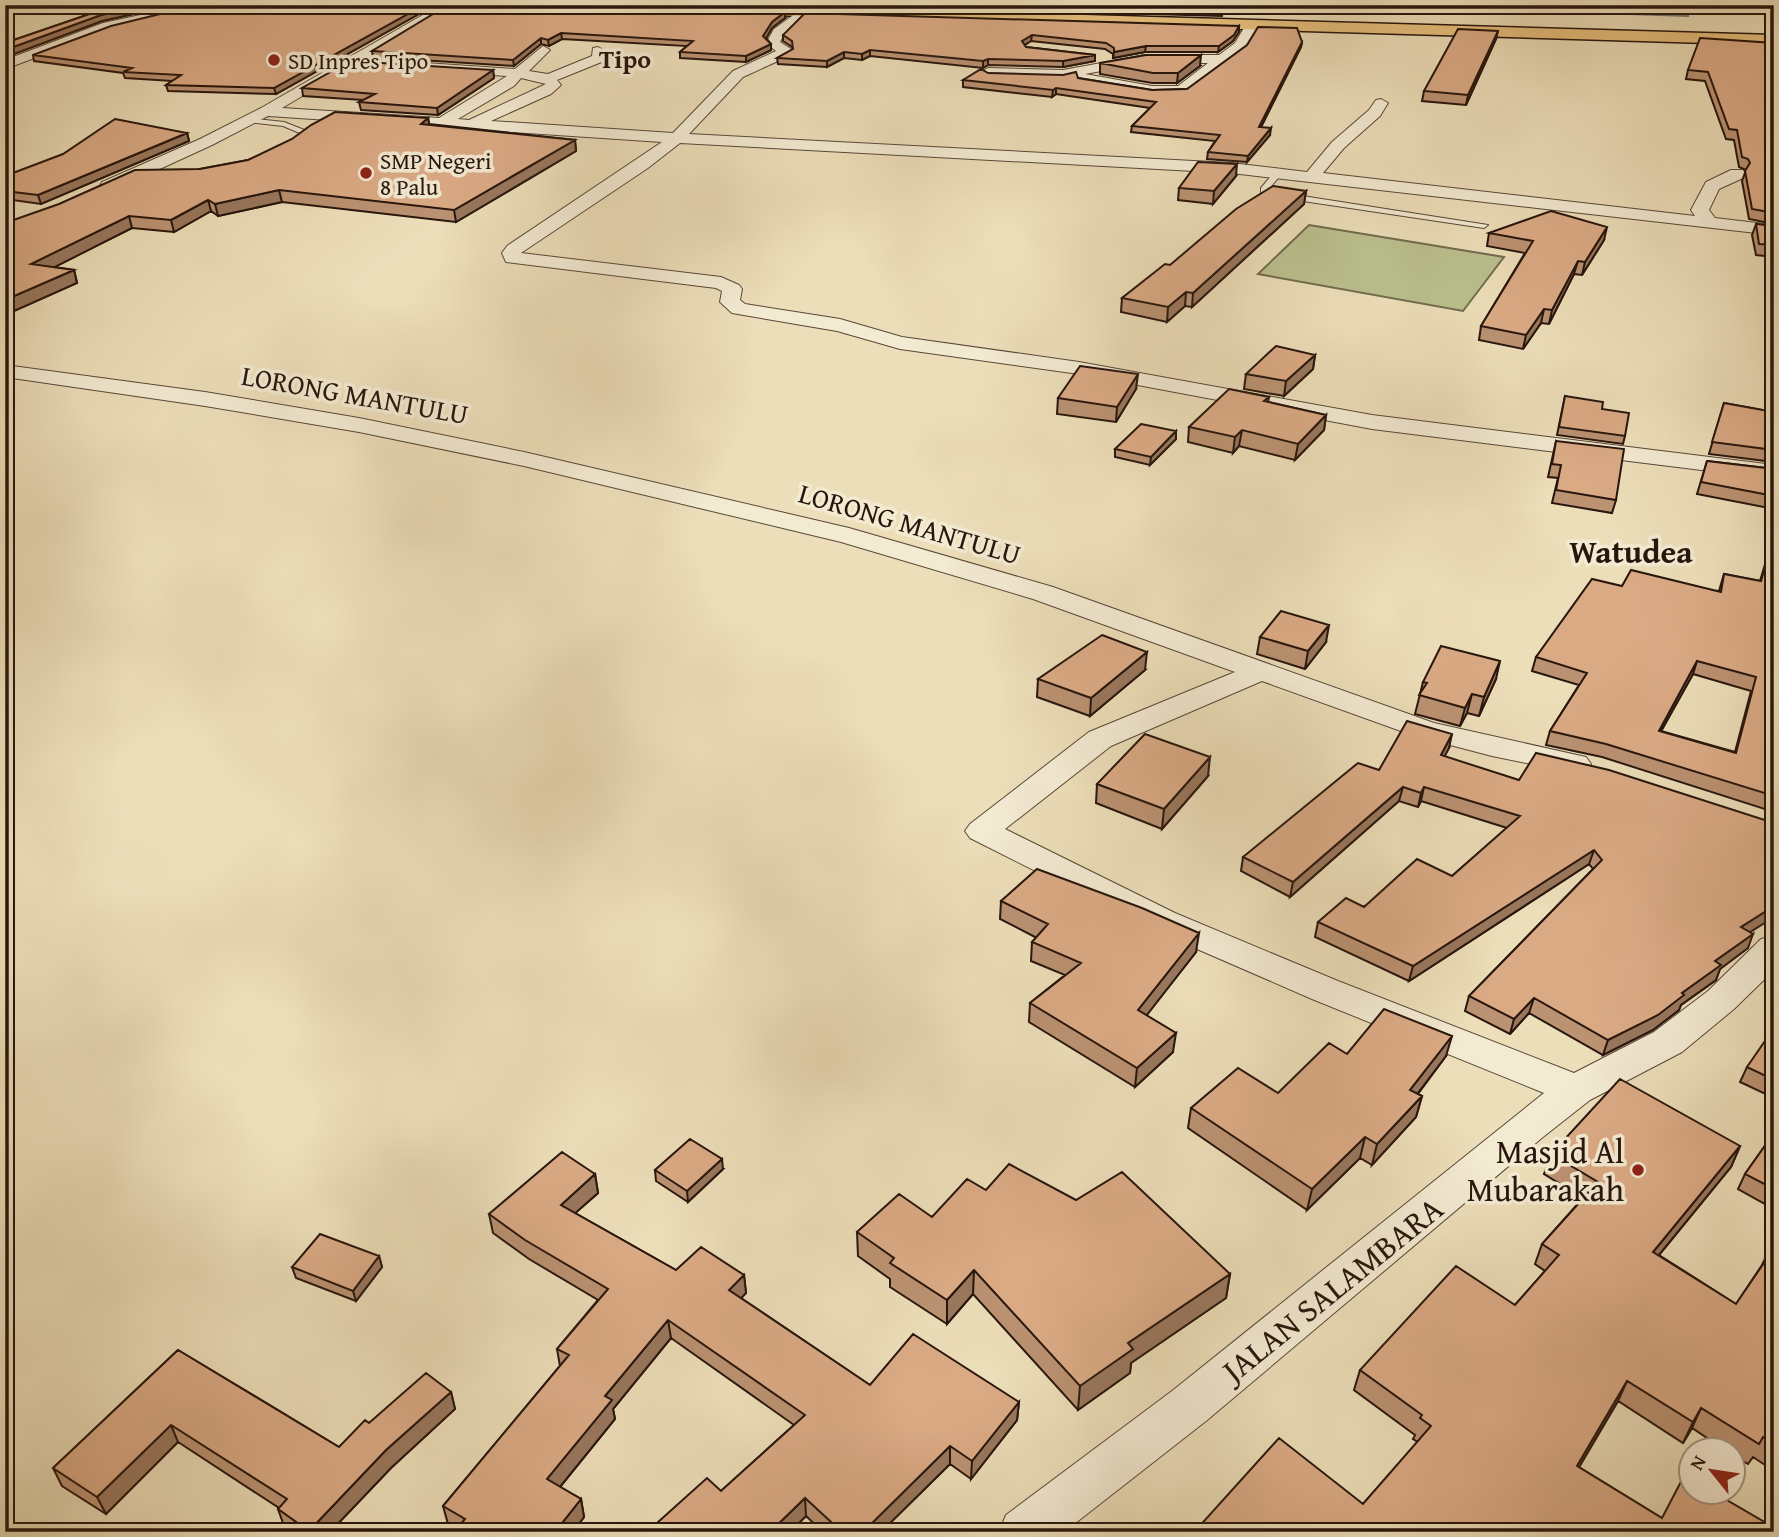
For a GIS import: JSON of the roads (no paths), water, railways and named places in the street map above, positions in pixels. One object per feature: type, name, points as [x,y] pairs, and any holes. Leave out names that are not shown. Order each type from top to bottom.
[{"type":"highway","points":[[573,5],[1774,40]]},
{"type":"street","points":[[5,65],[108,26],[205,5]]},
{"type":"street","points":[[97,191],[249,120],[449,5]]},
{"type":"street","points":[[803,12],[779,33],[773,43],[786,52],[738,74],[677,138],[642,165],[514,250],[511,255],[528,261],[721,283],[732,289],[730,302],[739,309],[840,325],[900,344],[1092,370],[1432,431],[1774,472]]},
{"type":"street","points":[[988,72],[1063,74],[1152,90],[1178,90],[1226,59],[1246,40],[1253,24]]},
{"type":"street","points":[[441,123],[509,83],[543,50]]},
{"type":"street","points":[[351,62],[549,78],[590,63],[599,58],[598,51]]},
{"type":"street","points":[[1082,54],[1145,59],[1226,59]]},
{"type":"street","points":[[1063,74],[1145,59]]},
{"type":"street","points":[[471,125],[546,91],[554,85],[549,78]]},
{"type":"street","points":[[1312,176],[1338,145],[1375,113],[1381,103]]},
{"type":"street","points":[[266,111],[677,138],[1279,172],[1774,230]]},
{"type":"street","points":[[1709,222],[1700,210],[1712,186],[1737,174]]},
{"type":"street","name":"LORONG MANTULU","points":[[5,371],[205,399],[359,425],[524,459],[849,536],[1043,593],[1423,729],[1597,769]]},
{"type":"street","points":[[1262,671],[1100,739],[982,831],[1163,921],[1325,990],[1576,1090]]},
{"type":"street","name":"JALAN SALAMBARA","points":[[1024,1532],[1189,1406],[1576,1090],[1668,1042],[1721,1000],[1774,948]]},
{"type":"lane","points":[[249,120],[285,124],[308,133],[287,149]]},
{"type":"lane","points":[[1279,172],[1264,190],[1484,225]]},
{"type":"lane","points":[[130,176],[156,179]]},
{"type":"water","points":[[1620,5],[1774,5],[1774,12],[1687,8],[1688,16],[1630,14]]},
{"type":"place","name":"SD Inpres Tipo","points":[[274,60]]},
{"type":"place","name":"SMP Negeri 8 Palu","points":[[366,173]]},
{"type":"place","name":"Masjid Al Mubarakah","points":[[1638,1170]]},
{"type":"district","name":"Tipo","points":[[625,58]]},
{"type":"district","name":"Watudea","points":[[1631,551]]}]
